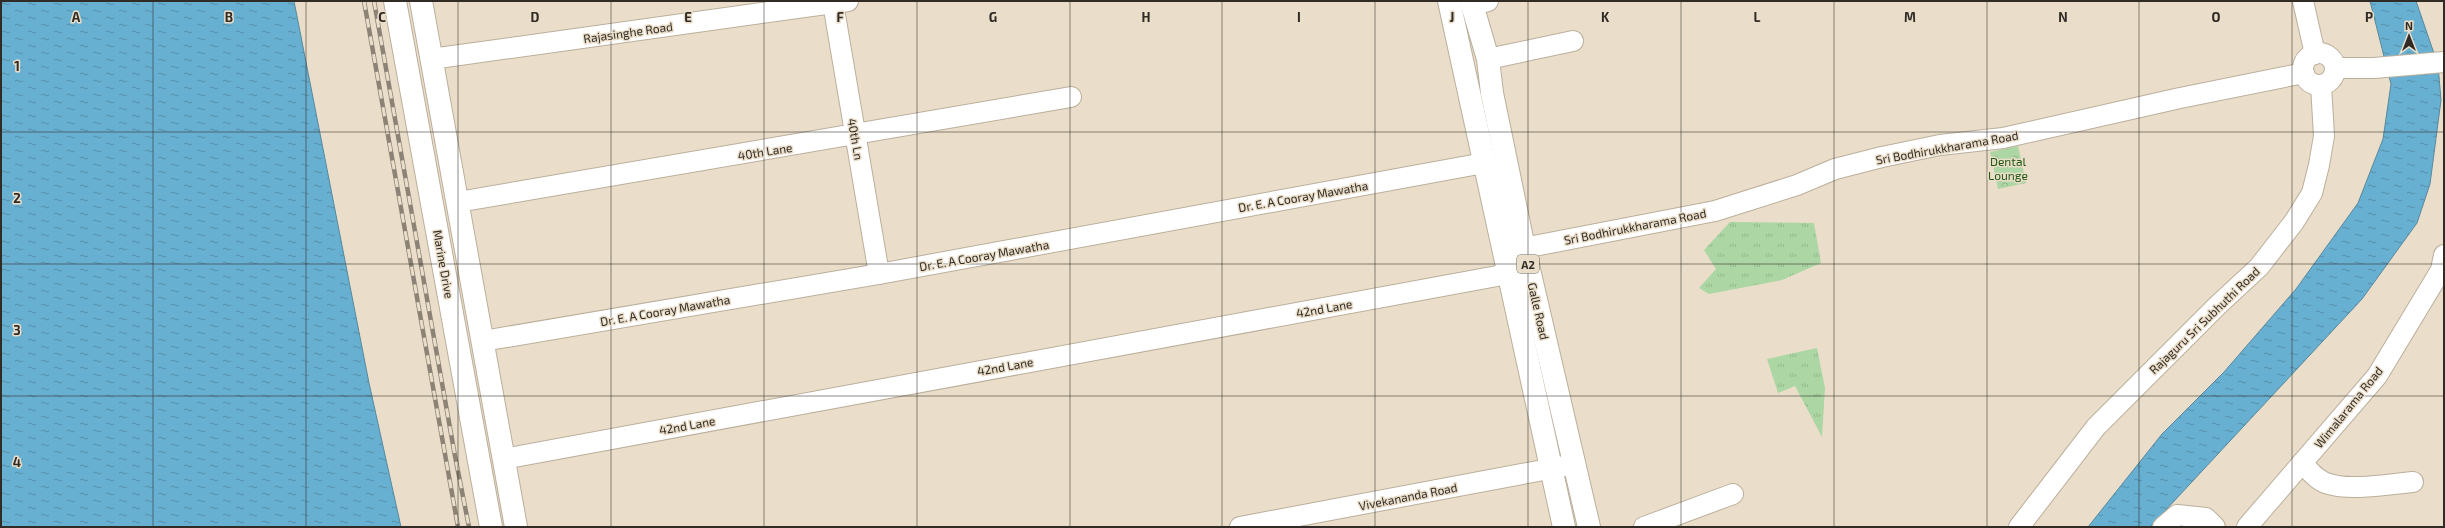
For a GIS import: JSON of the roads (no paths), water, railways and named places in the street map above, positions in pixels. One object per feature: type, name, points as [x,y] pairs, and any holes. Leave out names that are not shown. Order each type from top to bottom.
[{"type":"main road","name":"Marine Drive","points":[[395,1],[491,527]]},
{"type":"main road","name":"Marine Drive","points":[[421,1],[516,527]]},
{"type":"main road","name":"Galle Road","points":[[1449,1],[1564,527]]},
{"type":"main road","name":"Galle Road","points":[[1477,2],[1488,59],[1492,93],[1524,248],[1590,527]]},
{"type":"street","points":[[2303,1],[2315,54]]},
{"type":"street","name":"Rajasinghe Road","points":[[431,59],[840,2]]},
{"type":"street","name":"40th Ln","points":[[840,2],[856,136],[879,274]]},
{"type":"street","points":[[1488,59],[1573,41]]},
{"type":"street","points":[[2315,54],[2328,56],[2335,68],[2333,77],[2321,85],[2312,83],[2304,73],[2307,59],[2315,54]]},
{"type":"street","points":[[2335,68],[2374,68],[2441,63]]},
{"type":"street","name":"Sri Bodhirukkharama Road","points":[[1524,248],[1715,211],[1798,185],[1835,169],[1882,157],[1940,146],[2003,138],[2180,98],[2304,73]]},
{"type":"street","name":"Rajaguru Sri Subhuthi Road","points":[[2019,527],[2096,427],[2218,305],[2260,267],[2294,222],[2312,193],[2320,166],[2324,136],[2321,85]]},
{"type":"street","name":"40th Lane","points":[[458,202],[856,136],[1071,97]]},
{"type":"street","name":"Dr. E. A Cooray Mawatha","points":[[483,341],[879,274],[1484,163]]},
{"type":"street","name":"Wimalarama Road","points":[[2247,527],[2377,376],[2441,270],[2444,255]]},
{"type":"street","name":"42nd Lane","points":[[503,459],[1508,274]]},
{"type":"street","points":[[2302,463],[2315,477],[2328,484],[2350,486],[2413,482]]},
{"type":"street","name":"Vivekananda Road","points":[[1240,527],[1313,520],[1575,464]]},
{"type":"street","points":[[1644,527],[1733,494]]},
{"type":"street","points":[[2163,527],[2177,515],[2206,518],[2215,527]]},
{"type":"water","points":[[1,1],[294,1],[369,383],[401,527],[1,527]]},
{"type":"water","points":[[2370,1],[2416,1],[2438,65],[2441,100],[2430,184],[2417,223],[2362,299],[2150,527],[2088,527],[2162,434],[2224,372],[2296,289],[2358,203],[2383,139],[2391,84]]},
{"type":"railway","points":[[364,1],[458,527]]},
{"type":"railway","points":[[374,1],[469,527]]},
{"type":"park label","name":"Dental Lounge","points":[[2008,168]]}]
